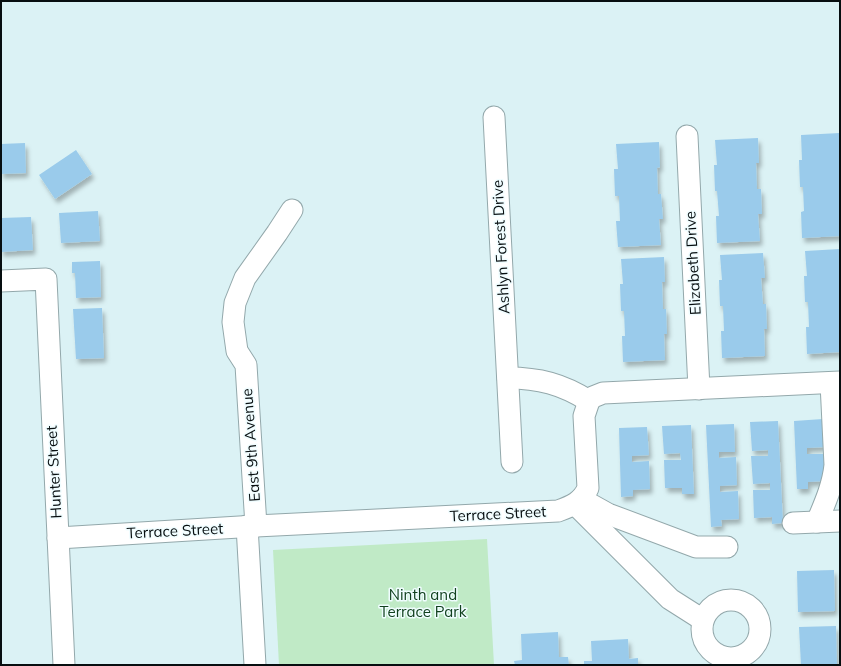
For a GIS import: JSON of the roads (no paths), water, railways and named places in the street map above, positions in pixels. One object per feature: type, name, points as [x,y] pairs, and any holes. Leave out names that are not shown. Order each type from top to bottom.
[{"type":"street","name":"Ashlyn Forest Drive","points":[[494,117],[512,462]]},
{"type":"street","name":"Elizabeth Drive","points":[[687,136],[699,389]]},
{"type":"street","name":"East 9th Avenue","points":[[255,665],[246,364],[237,351],[233,322],[234,303],[245,278],[278,233],[292,210]]},
{"type":"street","name":"Hunter Street","points":[[1,281],[46,279],[64,665]]},
{"type":"street","points":[[508,378],[522,378],[550,383],[572,391],[589,401]]},
{"type":"street","points":[[579,502],[585,496],[588,488],[584,416],[589,401],[593,397],[603,394],[835,383],[834,477],[817,522]]},
{"type":"street","points":[[579,502],[696,547],[726,547]]},
{"type":"street","points":[[579,502],[670,599],[704,620]]},
{"type":"street","name":"Terrace Street","points":[[58,538],[252,526],[558,511],[579,502]]},
{"type":"street","points":[[793,523],[840,522]]},
{"type":"park label","name":"Ninth and Terrace Park","points":[[423,604]]}]
